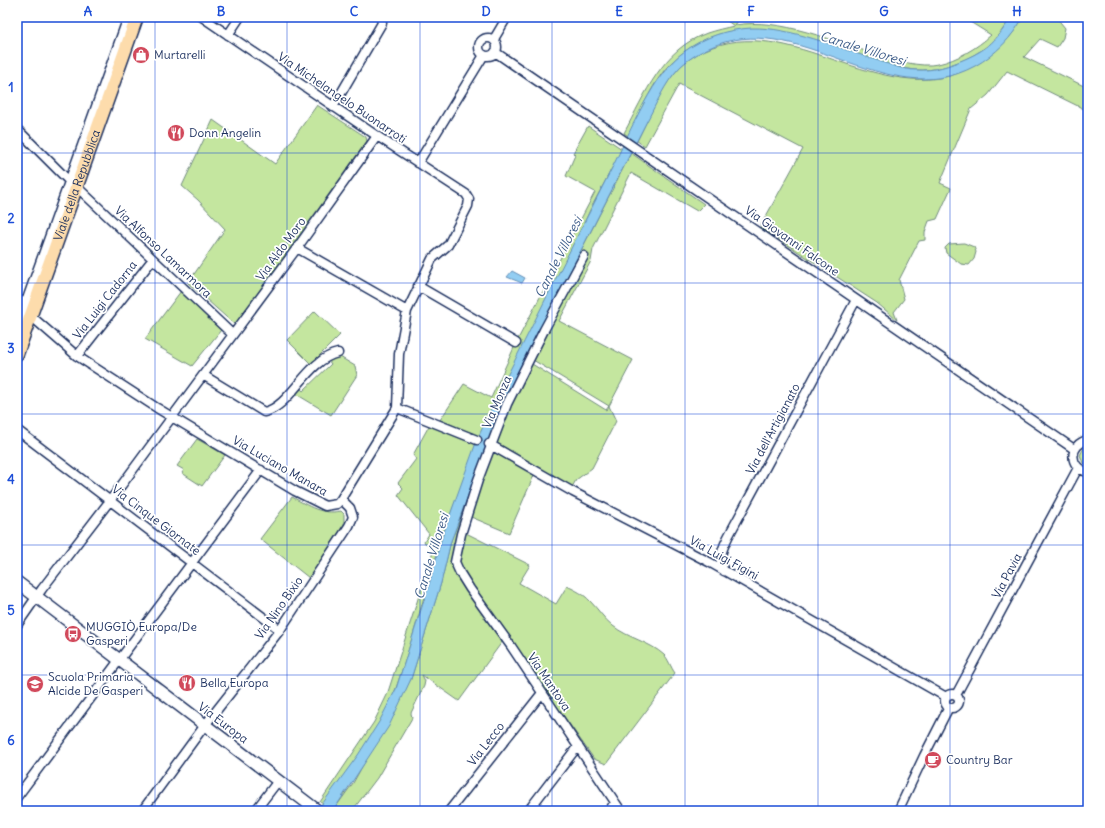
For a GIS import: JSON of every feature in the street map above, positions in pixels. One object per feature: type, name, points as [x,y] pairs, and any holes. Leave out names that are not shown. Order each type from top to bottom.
[{"type":"main road","name":"Viale della Repubblica","points":[[17,354],[31,316],[73,184],[137,17]]},
{"type":"street","name":"Viale della Repubblica","points":[[17,327],[25,303],[73,184],[128,17]]},
{"type":"street","name":"Via Michelangelo Buonarroti","points":[[202,17],[333,107],[466,194],[469,199]]},
{"type":"street","points":[[228,35],[240,17]]},
{"type":"street","points":[[494,39],[507,17]]},
{"type":"street","points":[[333,107],[382,23],[382,18]]},
{"type":"street","points":[[486,37],[494,39],[497,47],[495,52],[490,56],[484,56],[478,50],[480,42],[486,37]]},
{"type":"street","name":"Via Giovanni Falcone","points":[[495,52],[1074,449]]},
{"type":"street","points":[[418,163],[484,56]]},
{"type":"street","name":"Via Alfonso Lamarmora","points":[[17,129],[232,334]]},
{"type":"street","name":"Via Aldo Moro","points":[[17,625],[36,597],[110,501],[297,248],[377,136]]},
{"type":"street","name":"Via Luciano Manara","points":[[31,316],[77,356],[172,417],[325,506],[337,504],[341,500],[397,408],[399,354],[407,311],[432,259],[448,245],[468,206],[469,199]]},
{"type":"street","points":[[297,248],[407,311]]},
{"type":"street","name":"Via Monza","points":[[457,567],[456,554],[461,534],[490,445],[513,391],[584,256]]},
{"type":"street","name":"Via Luigi Cadorna","points":[[77,356],[153,259]]},
{"type":"street","points":[[418,286],[516,343]]},
{"type":"street","points":[[17,299],[25,303]]},
{"type":"street","name":"Via dell'Artigianato","points":[[724,571],[720,565],[720,559],[728,537],[856,300]]},
{"type":"street","points":[[203,375],[264,412],[276,408],[323,359],[338,353]]},
{"type":"street","points":[[397,408],[477,440]]},
{"type":"street","name":"Via Cinque Giornate","points":[[17,430],[280,630]]},
{"type":"street","points":[[1088,440],[1082,441],[1074,449],[1073,459],[1078,468],[1088,472]]},
{"type":"street","name":"Via Luigi Figini","points":[[490,445],[546,478],[724,571],[946,697]]},
{"type":"street","name":"Via Pavia","points":[[956,695],[1078,468]]},
{"type":"street","points":[[17,797],[261,470]]},
{"type":"street","name":"Via Nino Bixio","points":[[142,811],[205,726],[280,630],[349,526],[353,517],[350,508],[341,500]]},
{"type":"street","name":"Via Mantova","points":[[457,567],[484,611],[542,693],[621,811]]},
{"type":"street","name":"Via Europa","points":[[17,582],[317,810]]},
{"type":"street","name":"Via Lecco","points":[[449,811],[542,693]]},
{"type":"street","points":[[898,811],[949,708],[953,708],[958,704],[959,701],[956,695],[948,695],[946,697],[945,701],[949,708]]},
{"type":"street","points":[[528,811],[578,746]]},
{"type":"street","points":[[255,811],[278,781]]},
{"type":"street","points":[[609,811],[615,802]]},
{"type":"green space","points":[[722,17],[741,17],[735,25],[752,23],[770,24],[807,32],[892,59],[908,63],[931,65],[945,62],[973,49],[991,35],[962,17],[996,17],[1001,20],[1002,17],[1011,17],[1002,31],[992,42],[980,51],[960,62],[948,66],[923,70],[897,67],[792,34],[767,30],[743,30],[719,34],[696,44],[666,68],[654,86],[628,136],[624,133],[656,74],[666,61],[691,40],[707,33],[734,26]]},
{"type":"green space","points":[[1023,17],[1056,17],[1065,28],[1063,38],[1057,47],[1040,39],[1024,57],[1088,88],[1088,111],[1007,71],[988,95],[971,109],[940,183],[951,188],[937,219],[929,221],[925,232],[925,240],[919,241],[899,280],[904,299],[894,312],[897,320],[877,303],[760,227],[803,149],[679,84],[645,146],[637,141],[659,97],[672,76],[688,60],[720,44],[753,41],[786,45],[886,75],[919,79],[953,75],[982,60],[1008,39]]},
{"type":"green space","points":[[317,105],[366,137],[367,141],[235,325],[188,283],[225,229],[198,200],[182,186],[213,120],[275,164]]},
{"type":"green space","points":[[588,126],[622,149],[590,210],[454,505],[438,550],[404,665],[390,703],[373,734],[323,804],[320,802],[374,722],[387,695],[434,549],[424,542],[429,534],[398,495],[403,488],[398,483],[416,459],[413,455],[430,424],[472,441],[474,434],[440,420],[464,384],[491,398],[517,341],[595,192],[566,176],[575,155],[573,153]]},
{"type":"green space","points":[[631,153],[704,204],[697,211],[631,173],[593,249],[591,261],[559,321],[633,360],[609,406],[616,421],[592,468],[576,480],[571,489],[535,473],[509,533],[471,517],[466,533],[530,565],[519,583],[556,604],[567,586],[582,594],[613,626],[664,655],[675,673],[606,764],[594,759],[473,587],[459,561],[456,576],[502,642],[459,701],[422,675],[425,681],[424,686],[411,713],[412,718],[377,778],[352,811],[333,811],[353,783],[411,679],[441,583],[451,541],[503,403]],"holes":[[[533,360],[609,406],[606,410],[532,364]]]},
{"type":"green space","points":[[964,243],[974,247],[976,252],[974,259],[969,265],[961,264],[946,253],[945,248],[949,244]]},
{"type":"green space","points":[[181,291],[221,330],[192,366],[145,339]]},
{"type":"green space","points":[[315,311],[340,335],[311,364],[287,340]]},
{"type":"green space","points":[[332,357],[340,357],[355,366],[357,375],[331,415],[296,394],[301,389],[303,391],[331,364],[328,360]]},
{"type":"green space","points":[[197,439],[225,455],[202,486],[182,473],[184,470],[177,466]]},
{"type":"green space","points":[[1088,447],[1088,465],[1083,463],[1080,455],[1084,448]]},
{"type":"green space","points":[[292,497],[321,511],[341,511],[344,514],[344,524],[309,578],[260,539]]},
{"type":"water","points":[[1011,17],[1023,17],[1009,39],[997,51],[975,66],[941,78],[908,78],[874,71],[808,48],[775,40],[742,39],[709,48],[693,57],[679,68],[661,95],[503,403],[451,541],[441,583],[411,679],[389,726],[333,811],[317,811],[358,755],[379,722],[396,689],[430,581],[441,540],[477,440],[495,400],[635,120],[663,73],[674,61],[692,46],[725,32],[752,28],[797,34],[900,68],[911,70],[929,70],[953,64],[980,51],[997,37]]},
{"type":"water","points":[[512,271],[525,278],[522,283],[507,277]]},
{"type":"place","name":"Murtarelli","points":[[141,55]]},
{"type":"place","name":"Donn Angelin","points":[[176,133]]},
{"type":"place","name":"MUGGIÒ Europa/De Gasperi","points":[[73,634]]},
{"type":"place","name":"Bella Europa","points":[[187,683]]},
{"type":"place","name":"Scuola Primaria Alcide De Gasperi","points":[[35,684]]},
{"type":"place","name":"Country Bar","points":[[933,760]]},
{"type":"water label","name":"Canale Villoresi","points":[[863,48]]},
{"type":"water label","name":"Canale Villoresi","points":[[558,257]]},
{"type":"water label","name":"Canale Villoresi","points":[[431,556]]}]
